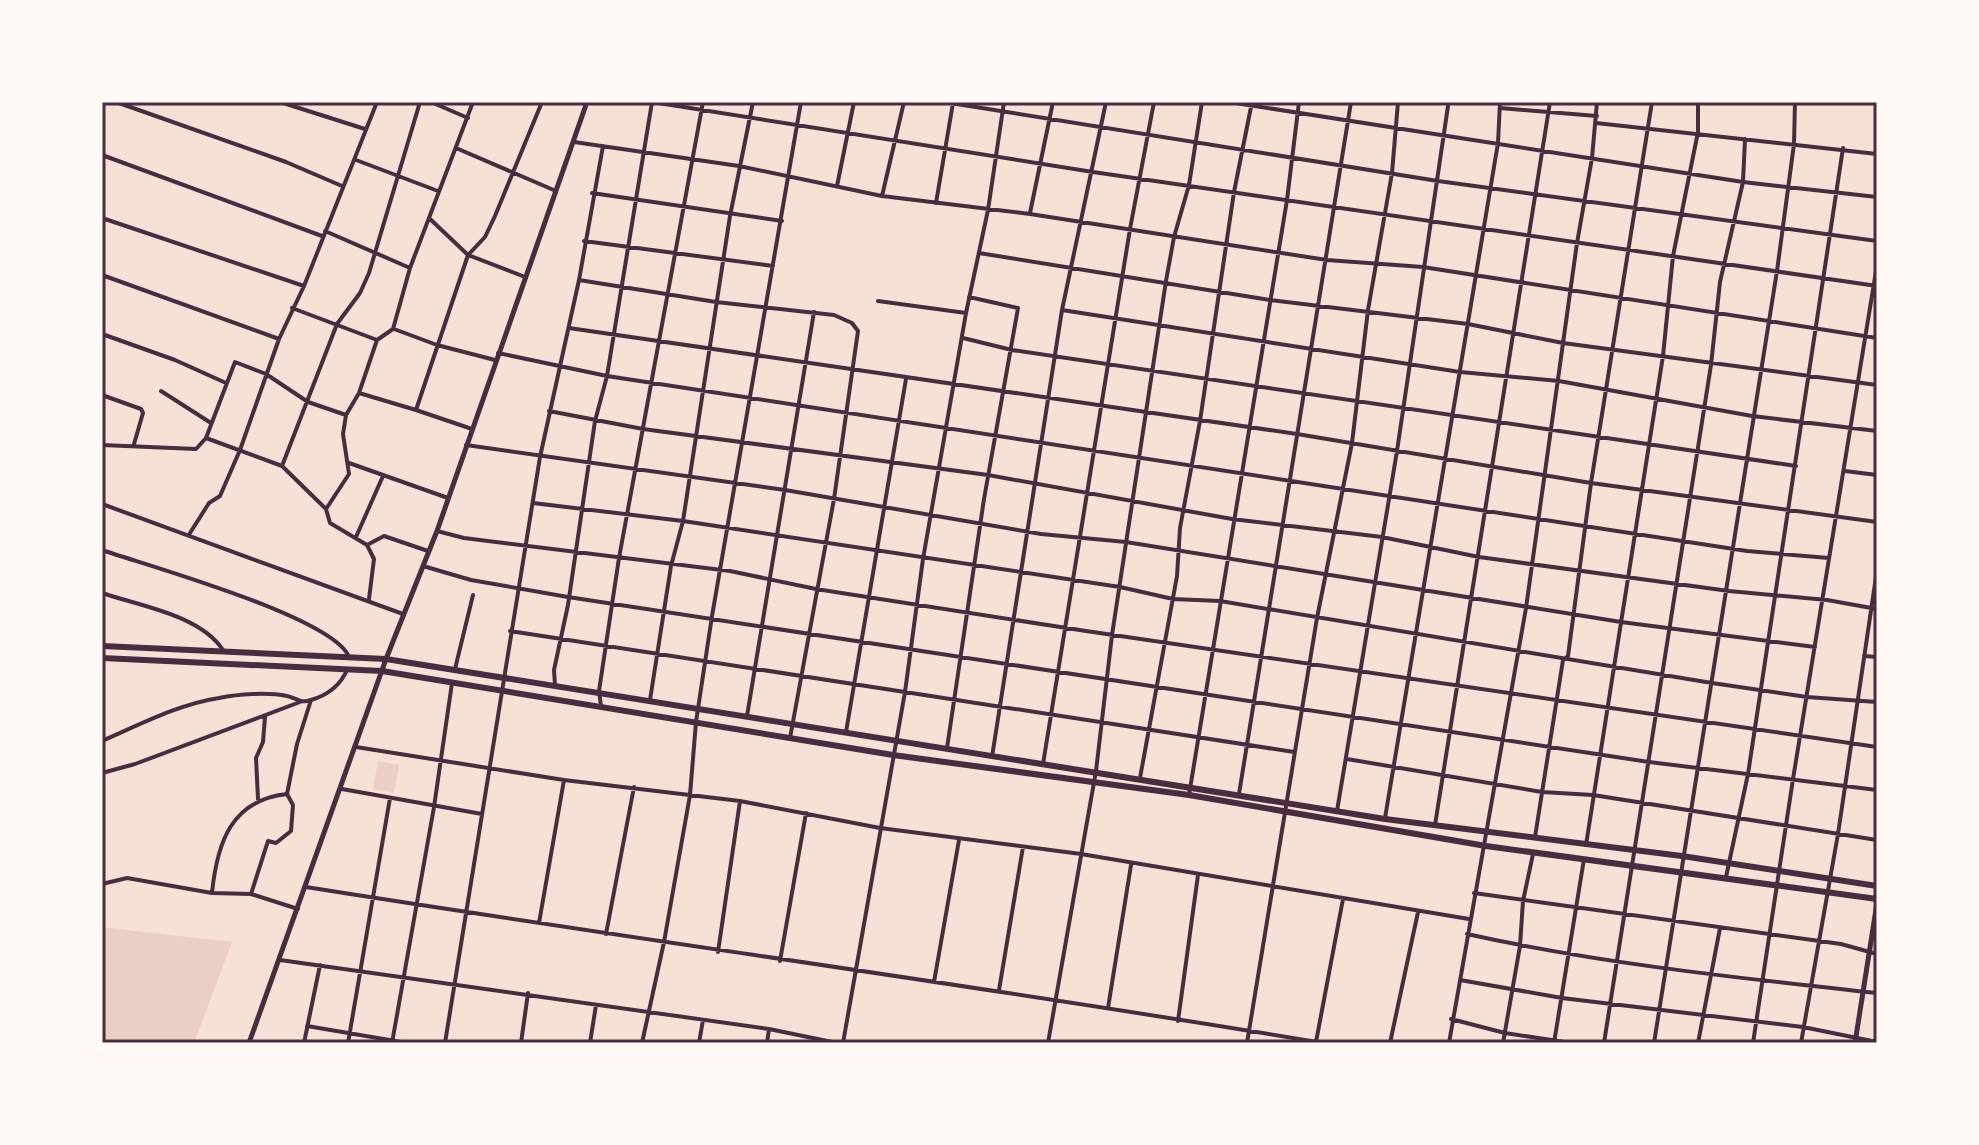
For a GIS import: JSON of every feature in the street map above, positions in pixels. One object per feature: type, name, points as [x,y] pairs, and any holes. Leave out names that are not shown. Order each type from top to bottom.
[{"type":"main road","points":[[102,646],[386,659],[1385,819],[1682,856],[1877,886]]},
{"type":"main road","points":[[164,648],[164,661]]},
{"type":"main road","points":[[102,658],[382,671],[893,755],[1189,795],[1486,846],[1827,891],[1877,901]]},
{"type":"street","points":[[116,102],[286,162],[342,186]]},
{"type":"street","points":[[280,102],[365,129]]},
{"type":"street","points":[[190,533],[209,503],[220,496],[240,450],[279,339],[304,286],[377,102]]},
{"type":"street","points":[[282,466],[337,324],[360,293],[375,254],[420,102]]},
{"type":"street","points":[[431,102],[468,118]]},
{"type":"street","points":[[326,509],[346,479],[349,463],[343,434],[346,415],[359,393],[377,340],[393,329],[410,268],[473,102]]},
{"type":"street","points":[[416,410],[468,255],[485,237],[542,102]]},
{"type":"street","points":[[555,685],[554,670],[584,510],[595,421],[607,376],[652,102],[702,105],[946,150],[1875,286]]},
{"type":"street","points":[[650,700],[671,566],[683,521],[687,477],[704,390],[730,216],[753,102]]},
{"type":"street","points":[[642,1043],[664,942],[690,795],[696,722],[712,616],[801,102]]},
{"type":"street","points":[[837,186],[854,102]]},
{"type":"street","points":[[882,196],[904,102]]},
{"type":"street","points":[[944,102],[1003,109],[1438,181],[1877,241]]},
{"type":"street","points":[[843,1043],[905,692],[909,647],[945,428],[988,210],[1004,102]]},
{"type":"street","points":[[1030,214],[1043,163],[1053,102]]},
{"type":"street","points":[[992,757],[1030,531],[1034,483],[1062,310],[1106,102]]},
{"type":"street","points":[[1043,764],[1130,229],[1154,102]]},
{"type":"street","points":[[1048,1043],[1096,771],[1112,635],[1166,281],[1174,237],[1189,185],[1202,102]]},
{"type":"street","points":[[1229,102],[1743,182],[1877,197]]},
{"type":"street","points":[[1189,795],[1232,519],[1279,251],[1299,102]]},
{"type":"street","points":[[1239,794],[1351,102]]},
{"type":"street","points":[[1247,1043],[1301,709],[1352,443],[1368,310],[1392,173],[1398,102]]},
{"type":"street","points":[[1435,825],[1550,102]]},
{"type":"street","points":[[1449,1043],[1526,608],[1577,243],[1586,202],[1597,102]]},
{"type":"street","points":[[1535,839],[1563,660],[1568,656],[1591,483],[1652,102]]},
{"type":"street","points":[[1586,845],[1663,356],[1673,256],[1692,173],[1698,132],[1698,102]]},
{"type":"street","points":[[1654,1043],[1679,871],[1749,459],[1752,416],[1789,186],[1795,102]]},
{"type":"street","points":[[249,1043],[386,659],[437,531],[574,142],[584,103]]},
{"type":"street","points":[[936,203],[953,103]]},
{"type":"street","points":[[1140,778],[1173,599],[1183,509],[1251,104]]},
{"type":"street","points":[[601,706],[599,691],[619,558],[702,105]]},
{"type":"street","points":[[1385,819],[1440,504],[1498,143],[1500,105],[1597,116]]},
{"type":"street","points":[[1337,811],[1397,451],[1448,106]]},
{"type":"street","points":[[1596,123],[1877,154]]},
{"type":"street","points":[[1604,1043],[1711,365],[1716,313],[1743,182],[1745,139]]},
{"type":"street","points":[[574,142],[739,166],[882,196],[1030,214],[1327,260],[1377,261],[1423,267],[1877,338]]},
{"type":"street","points":[[445,1043],[452,983],[540,457],[579,280],[592,193],[603,146]]},
{"type":"street","points":[[456,148],[556,191]]},
{"type":"street","points":[[1726,877],[1748,774],[1766,643],[1811,377],[1843,148]]},
{"type":"street","points":[[102,155],[324,233],[410,268]]},
{"type":"street","points":[[356,160],[438,191]]},
{"type":"street","points":[[592,193],[730,216],[782,221]]},
{"type":"street","points":[[102,218],[304,286]]},
{"type":"street","points":[[429,218],[468,255],[525,277]]},
{"type":"street","points":[[584,241],[674,255],[724,257],[773,266]]},
{"type":"street","points":[[979,253],[1270,300],[1417,316],[1563,343],[1613,348],[1711,365],[1877,385]]},
{"type":"street","points":[[1753,1043],[1821,600],[1845,471],[1877,265]]},
{"type":"street","points":[[102,275],[279,339]]},
{"type":"street","points":[[579,280],[716,302],[814,312],[841,317],[858,331],[834,499],[790,738]]},
{"type":"street","points":[[946,750],[988,475],[1012,350],[1016,305],[969,297]]},
{"type":"street","points":[[878,301],[966,313]]},
{"type":"street","points":[[292,308],[377,340]]},
{"type":"street","points":[[1062,310],[1460,372],[1559,381],[1752,416],[1877,431]]},
{"type":"street","points":[[746,718],[814,312]]},
{"type":"street","points":[[569,328],[1297,434],[1591,483],[1877,522]]},
{"type":"street","points":[[393,329],[437,345],[495,360]]},
{"type":"street","points":[[102,334],[175,360],[226,383]]},
{"type":"street","points":[[963,338],[1012,350],[1796,466]]},
{"type":"street","points":[[498,353],[607,376],[750,395],[899,421],[1735,549],[1829,558]]},
{"type":"street","points":[[102,445],[196,449],[206,438],[235,362],[266,374],[308,402],[346,415]]},
{"type":"street","points":[[846,735],[906,378]]},
{"type":"street","points":[[161,391],[211,423]]},
{"type":"street","points":[[359,393],[472,429]]},
{"type":"street","points":[[102,395],[141,409],[143,413],[134,444]]},
{"type":"street","points":[[549,411],[643,429],[839,458],[988,475],[1232,519],[1382,537],[1479,557],[1877,609]]},
{"type":"street","points":[[206,438],[282,466],[326,509],[330,523],[367,545],[374,559],[369,599]]},
{"type":"street","points":[[466,445],[785,490],[1080,539],[1126,542],[1526,608],[1766,643],[1815,647]]},
{"type":"street","points":[[349,463],[448,498]]},
{"type":"street","points":[[1845,471],[1877,475]]},
{"type":"street","points":[[356,537],[383,476]]},
{"type":"street","points":[[533,503],[683,521],[1120,587],[1173,599],[1220,601],[1760,691],[1877,702]]},
{"type":"street","points":[[102,504],[190,533],[403,614]]},
{"type":"street","points":[[437,531],[464,538],[721,571],[816,589],[1656,717],[1877,747]]},
{"type":"street","points":[[367,545],[384,536],[428,551]]},
{"type":"street","points":[[102,550],[296,617],[334,639],[350,659]]},
{"type":"street","points":[[423,566],[568,597],[712,616],[1649,762],[1877,790]]},
{"type":"street","points":[[1801,1043],[1838,834],[1877,570]]},
{"type":"street","points":[[102,593],[188,623],[215,638],[223,650]]},
{"type":"street","points":[[455,669],[473,595]]},
{"type":"street","points":[[510,631],[1294,752]]},
{"type":"street","points":[[1864,656],[1877,657]]},
{"type":"street","points":[[102,773],[311,700],[341,683],[347,670]]},
{"type":"street","points":[[392,1042],[434,807],[452,683]]},
{"type":"street","points":[[102,741],[159,717],[219,698],[289,696],[300,702]]},
{"type":"street","points":[[251,894],[268,841],[276,843],[291,831],[293,805],[287,794],[294,753],[311,700]]},
{"type":"street","points":[[258,799],[256,758],[263,742],[265,717]]},
{"type":"street","points":[[356,747],[564,780],[740,801],[880,828],[1081,854],[1131,865],[1469,919]]},
{"type":"street","points":[[1347,759],[1542,792],[1593,795],[1877,840]]},
{"type":"street","points":[[539,924],[564,780]]},
{"type":"street","points":[[606,934],[634,787]]},
{"type":"street","points":[[342,789],[482,814]]},
{"type":"street","points":[[212,893],[218,848],[244,810],[258,799],[287,794]]},
{"type":"street","points":[[348,1043],[390,798]]},
{"type":"street","points":[[718,952],[740,801]]},
{"type":"street","points":[[780,961],[806,813]]},
{"type":"street","points":[[934,982],[959,840]]},
{"type":"street","points":[[999,990],[1023,847]]},
{"type":"street","points":[[1503,1043],[1520,946],[1523,901],[1534,851]]},
{"type":"street","points":[[1554,1042],[1584,859]]},
{"type":"street","points":[[1108,1009],[1131,865]]},
{"type":"street","points":[[1178,1021],[1198,875]]},
{"type":"street","points":[[102,884],[127,878],[212,893],[251,894],[298,909]]},
{"type":"street","points":[[306,887],[718,952],[999,990],[1323,1043]]},
{"type":"street","points":[[1474,893],[1672,924],[1771,935],[1877,954]]},
{"type":"street","points":[[1316,1042],[1343,899]]},
{"type":"street","points":[[1856,1041],[1877,901]]},
{"type":"street","points":[[1390,1043],[1418,912]]},
{"type":"street","points":[[1698,1043],[1720,928]]},
{"type":"street","points":[[1467,934],[1567,954],[1764,982],[1877,993]]},
{"type":"street","points":[[280,960],[528,993],[646,1014],[769,1029],[837,1043]]},
{"type":"street","points":[[304,1043],[320,965]]},
{"type":"street","points":[[1460,980],[1609,1005],[1803,1027],[1856,1041],[1877,1042]]},
{"type":"street","points":[[521,1043],[528,993]]},
{"type":"street","points":[[590,1043],[596,1005]]},
{"type":"street","points":[[1451,1019],[1505,1033],[1571,1043]]},
{"type":"street","points":[[699,1043],[703,1020]]},
{"type":"street","points":[[307,1026],[407,1043]]},
{"type":"street","points":[[767,1043],[769,1029]]},
{"type":"shaded area","points":[[378,761],[399,765],[394,793],[373,789]]},
{"type":"shaded area","points":[[102,927],[232,942],[194,1043],[102,1043]]}]
